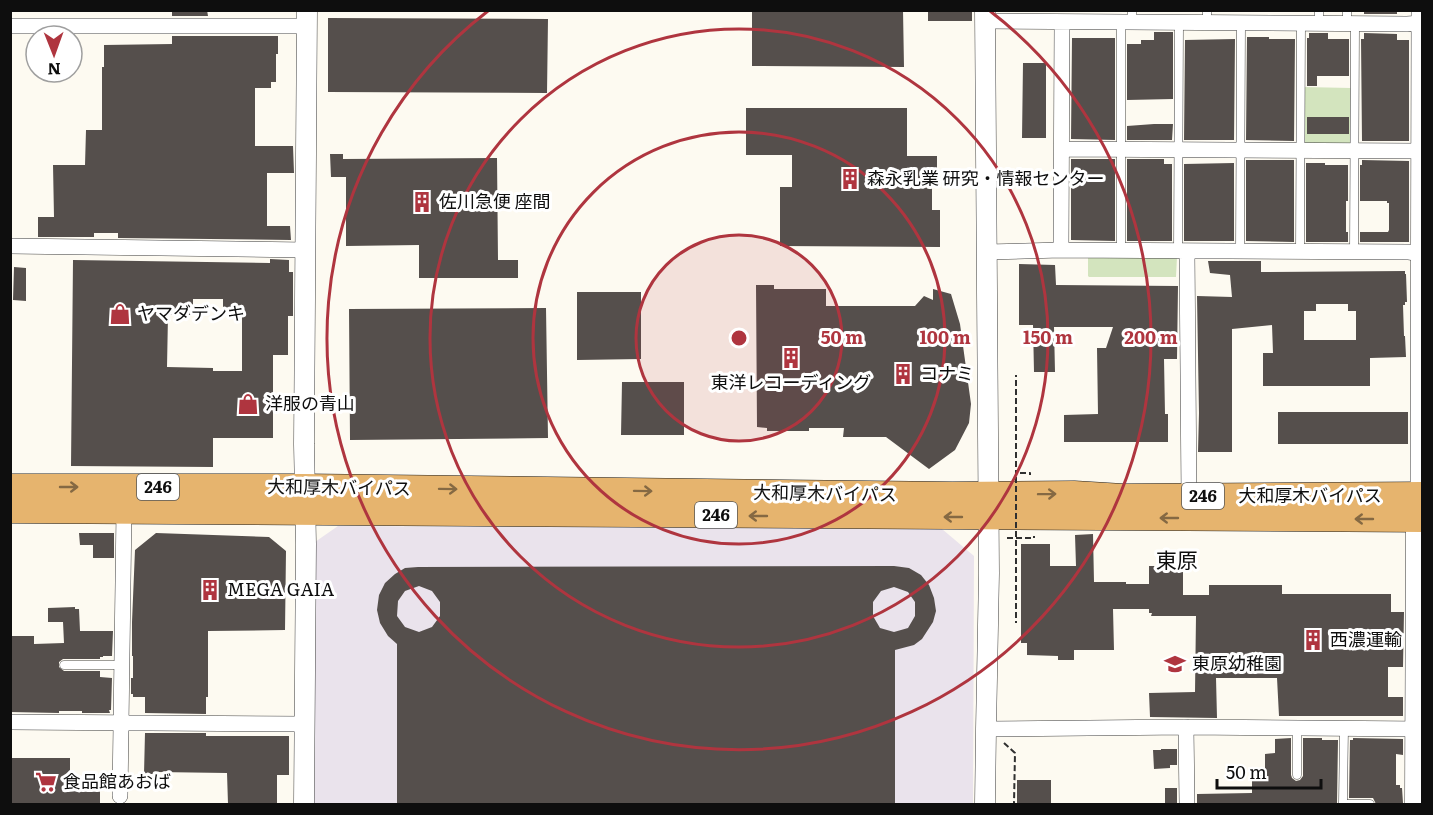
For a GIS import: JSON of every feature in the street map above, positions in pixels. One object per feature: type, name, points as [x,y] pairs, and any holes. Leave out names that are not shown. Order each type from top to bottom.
[{"type":"highway","name":"大和厚木バイパス","points":[[10,487],[305,500],[1420,507]]},
{"type":"highway","name":"大和厚木バイパス","points":[[989,506],[1074,494],[1123,497],[1189,496],[1420,507]]},
{"type":"highway","name":"大和厚木バイパス","points":[[10,510],[124,511],[305,500]]},
{"type":"street","points":[[985,804],[989,584],[985,16],[1062,22],[1129,18],[1173,21],[1207,17],[1241,23],[1301,23],[1319,17],[1420,19],[1418,151],[1420,167],[1419,729],[1415,804]]},
{"type":"street","points":[[10,26],[307,18],[304,804]]},
{"type":"street","points":[[1061,250],[1062,22]]},
{"type":"street","points":[[1062,149],[1418,151]]},
{"type":"street","points":[[10,246],[305,249]]},
{"type":"street","points":[[987,252],[1061,250],[1409,252],[1420,254]]},
{"type":"street","points":[[1183,251],[1189,496]]},
{"type":"street","points":[[120,796],[124,511]]},
{"type":"street","points":[[10,722],[305,724]]},
{"type":"street","points":[[986,729],[1186,727],[1419,729]]},
{"type":"street","points":[[1186,727],[1187,804]]},
{"type":"lane","points":[[1121,251],[1121,149],[1129,18]]},
{"type":"lane","points":[[1350,19],[1355,150],[1354,252]]},
{"type":"lane","points":[[1173,21],[1183,251]]},
{"type":"lane","points":[[1240,251],[1241,23]]},
{"type":"lane","points":[[1300,252],[1301,23]]},
{"type":"lane","points":[[64,665],[122,665]]},
{"type":"lane","points":[[1297,728],[1297,775]]},
{"type":"lane","points":[[1344,728],[1343,804],[1370,804]]},
{"type":"path","points":[[1016,375],[1016,623]]},
{"type":"path","points":[[1015,532],[1020,529]]},
{"type":"path","points":[[1008,536],[1007,538],[1022,538]]},
{"type":"path","points":[[1002,741],[1015,753],[1014,804]]},
{"type":"shaded area","points":[[338,526],[942,529],[974,556],[973,804],[314,804],[315,542]]},
{"type":"green space","points":[[1303,87],[1351,88],[1351,143],[1349,146],[1303,143]]},
{"type":"green space","points":[[1177,257],[1176,277],[1088,276],[1088,258]]},
{"type":"building","points":[[172,10],[207,10],[208,16],[172,16]]},
{"type":"building","points":[[752,10],[903,10],[904,67],[752,66]]},
{"type":"building","points":[[928,10],[972,10],[972,21],[928,21]]},
{"type":"building","points":[[1364,10],[1397,10],[1397,14],[1364,14]]},
{"type":"building","points":[[328,18],[548,19],[547,93],[328,92]]},
{"type":"building","points":[[1154,32],[1173,32],[1173,99],[1127,100],[1127,44],[1141,44],[1141,40],[1154,40]]},
{"type":"building","points":[[1309,33],[1328,33],[1328,39],[1349,39],[1349,76],[1317,76],[1317,86],[1307,86],[1307,38],[1309,38]]},
{"type":"building","points":[[1364,33],[1397,34],[1397,40],[1409,40],[1409,141],[1362,141],[1361,39],[1364,39]]},
{"type":"building","points":[[172,36],[278,36],[276,82],[271,82],[271,88],[255,88],[255,146],[293,146],[294,173],[267,173],[267,226],[290,226],[291,240],[118,238],[118,233],[94,233],[94,237],[38,237],[38,217],[54,217],[53,165],[85,165],[86,130],[102,130],[104,45],[172,44]]},
{"type":"building","points":[[1247,37],[1295,39],[1294,141],[1246,140]]},
{"type":"building","points":[[1072,38],[1115,38],[1115,140],[1071,139]]},
{"type":"building","points":[[1235,39],[1234,140],[1184,140],[1185,40]]},
{"type":"building","points":[[1023,63],[1046,63],[1046,138],[1022,138]]},
{"type":"building","name":"森永乳業 研究・情報センター","points":[[746,108],[907,108],[907,156],[937,156],[937,170],[932,170],[932,210],[940,210],[940,247],[780,246],[780,187],[792,187],[792,155],[746,155]]},
{"type":"building","points":[[1307,117],[1349,117],[1349,134],[1307,134]]},
{"type":"building","points":[[1173,124],[1172,140],[1127,140],[1127,126]]},
{"type":"building","name":"佐川急便 座間","points":[[330,154],[343,154],[343,159],[497,158],[498,260],[518,260],[518,278],[419,278],[419,245],[346,246],[346,177],[331,177]]},
{"type":"building","points":[[1071,159],[1115,159],[1115,241],[1071,240]]},
{"type":"building","points":[[1127,159],[1164,159],[1164,164],[1172,164],[1172,241],[1127,241]]},
{"type":"building","points":[[1246,160],[1294,160],[1294,242],[1246,241]]},
{"type":"building","points":[[1362,160],[1409,161],[1409,242],[1360,242],[1360,232],[1388,232],[1389,230],[1389,203],[1387,201],[1360,201]]},
{"type":"building","points":[[1234,163],[1234,241],[1184,241],[1184,164]]},
{"type":"building","points":[[1306,163],[1348,165],[1346,232],[1348,232],[1348,242],[1306,242]]},
{"type":"building","name":"ヤマダデンキ","points":[[270,259],[289,260],[289,272],[293,272],[293,316],[288,316],[288,355],[273,355],[273,438],[213,438],[213,467],[71,466],[73,260],[270,263]],"holes":[[[193,299],[223,299],[223,314],[242,314],[242,371],[167,367],[168,315],[193,315]]]},
{"type":"building","points":[[1208,261],[1261,261],[1261,272],[1405,271],[1407,302],[1403,305],[1406,357],[1370,358],[1370,386],[1263,386],[1263,353],[1273,353],[1272,325],[1232,329],[1232,452],[1198,452],[1197,296],[1232,297],[1230,275],[1210,273]],"holes":[[[1316,304],[1348,304],[1348,311],[1356,311],[1356,340],[1304,340],[1304,311],[1316,311]]]},
{"type":"building","points":[[1019,264],[1055,265],[1056,285],[1178,286],[1177,359],[1164,359],[1168,442],[1064,442],[1064,415],[1098,414],[1097,348],[1106,348],[1113,327],[1054,327],[1055,372],[1034,372],[1033,325],[1019,325]]},
{"type":"building","points":[[14,267],[26,268],[26,301],[13,300]]},
{"type":"building","points":[[756,285],[774,285],[774,289],[826,289],[826,306],[915,306],[924,296],[933,300],[933,289],[951,294],[960,324],[971,404],[969,423],[955,450],[929,469],[886,437],[843,437],[844,428],[767,431],[767,428],[757,427]]},
{"type":"building","points":[[577,292],[641,292],[641,359],[577,360]]},
{"type":"building","points":[[546,308],[548,438],[350,440],[349,309]]},
{"type":"building","points":[[622,382],[684,382],[684,435],[621,435]]},
{"type":"building","points":[[1278,412],[1408,412],[1408,444],[1278,444]]},
{"type":"building","points":[[79,533],[114,533],[114,558],[93,558],[93,545],[80,545]]},
{"type":"building","name":"MEGA GAIA","points":[[156,533],[269,537],[286,551],[285,630],[208,631],[206,714],[145,713],[145,697],[133,697],[131,694],[135,550]]},
{"type":"building","points":[[1093,534],[1094,582],[1149,584],[1149,566],[1170,566],[1172,551],[1183,551],[1183,595],[1209,595],[1209,585],[1282,585],[1282,594],[1391,594],[1391,612],[1404,612],[1403,667],[1388,667],[1388,697],[1403,697],[1403,716],[1279,716],[1277,678],[1216,678],[1217,718],[1150,717],[1149,693],[1195,692],[1196,616],[1151,616],[1149,609],[1113,609],[1114,650],[1074,650],[1074,660],[1058,660],[1058,656],[1027,655],[1027,643],[1021,643],[1021,544],[1050,544],[1050,566],[1076,566],[1075,535]]},
{"type":"building","points":[[894,566],[909,568],[921,575],[929,585],[936,611],[933,622],[922,639],[914,645],[895,650],[895,804],[397,804],[397,644],[388,636],[380,623],[377,610],[379,595],[385,583],[405,568]],"holes":[[[419,586],[432,591],[440,602],[440,616],[432,627],[419,632],[405,627],[397,616],[398,601],[405,591]],[[894,587],[908,592],[915,602],[915,616],[908,628],[894,632],[880,628],[873,616],[873,602],[881,591]]]},
{"type":"building","points":[[75,607],[79,609],[80,631],[113,631],[112,656],[103,656],[100,659],[63,659],[59,662],[59,667],[64,671],[100,671],[100,677],[112,678],[110,713],[10,712],[10,636],[34,636],[34,644],[64,643],[63,622],[48,622],[48,608]]},
{"type":"building","points":[[145,733],[289,736],[289,775],[277,775],[277,804],[228,804],[227,773],[157,772],[157,774],[144,774]]},
{"type":"building","points":[[1291,738],[1291,775],[1296,781],[1303,776],[1303,738],[1338,740],[1336,804],[1197,804],[1197,794],[1252,793],[1252,774],[1265,772],[1265,754],[1275,753],[1275,739]]},
{"type":"building","points":[[1353,738],[1403,739],[1403,755],[1396,754],[1396,785],[1402,788],[1403,803],[1376,804],[1373,798],[1349,798],[1350,740]]},
{"type":"building","points":[[1177,749],[1177,765],[1154,769],[1153,750]]},
{"type":"building","name":"食品館あおば","points":[[10,758],[70,758],[70,777],[82,777],[82,787],[100,787],[100,804],[10,804]]},
{"type":"building","points":[[1017,780],[1051,780],[1051,804],[1017,804]]},
{"type":"building","points":[[1165,788],[1177,788],[1177,804],[1165,804]]},
{"type":"place","name":"森永乳業 研究・情報センター","points":[[850,179]]},
{"type":"place","name":"佐川急便 座間","points":[[422,202]]},
{"type":"place","name":"ヤマダデンキ","points":[[120,314]]},
{"type":"place","name":"東洋レコーディング","points":[[791,358]]},
{"type":"place","name":"コナミ","points":[[903,374]]},
{"type":"place","name":"洋服の青山","points":[[248,404]]},
{"type":"place","name":"MEGA GAIA","points":[[210,590]]},
{"type":"place","name":"西濃運輸","points":[[1313,640]]},
{"type":"place","name":"東原幼稚園","points":[[1175,664]]},
{"type":"place","name":"食品館あおば","points":[[46,782]]},
{"type":"district","name":"東原","points":[[1177,561]]}]
